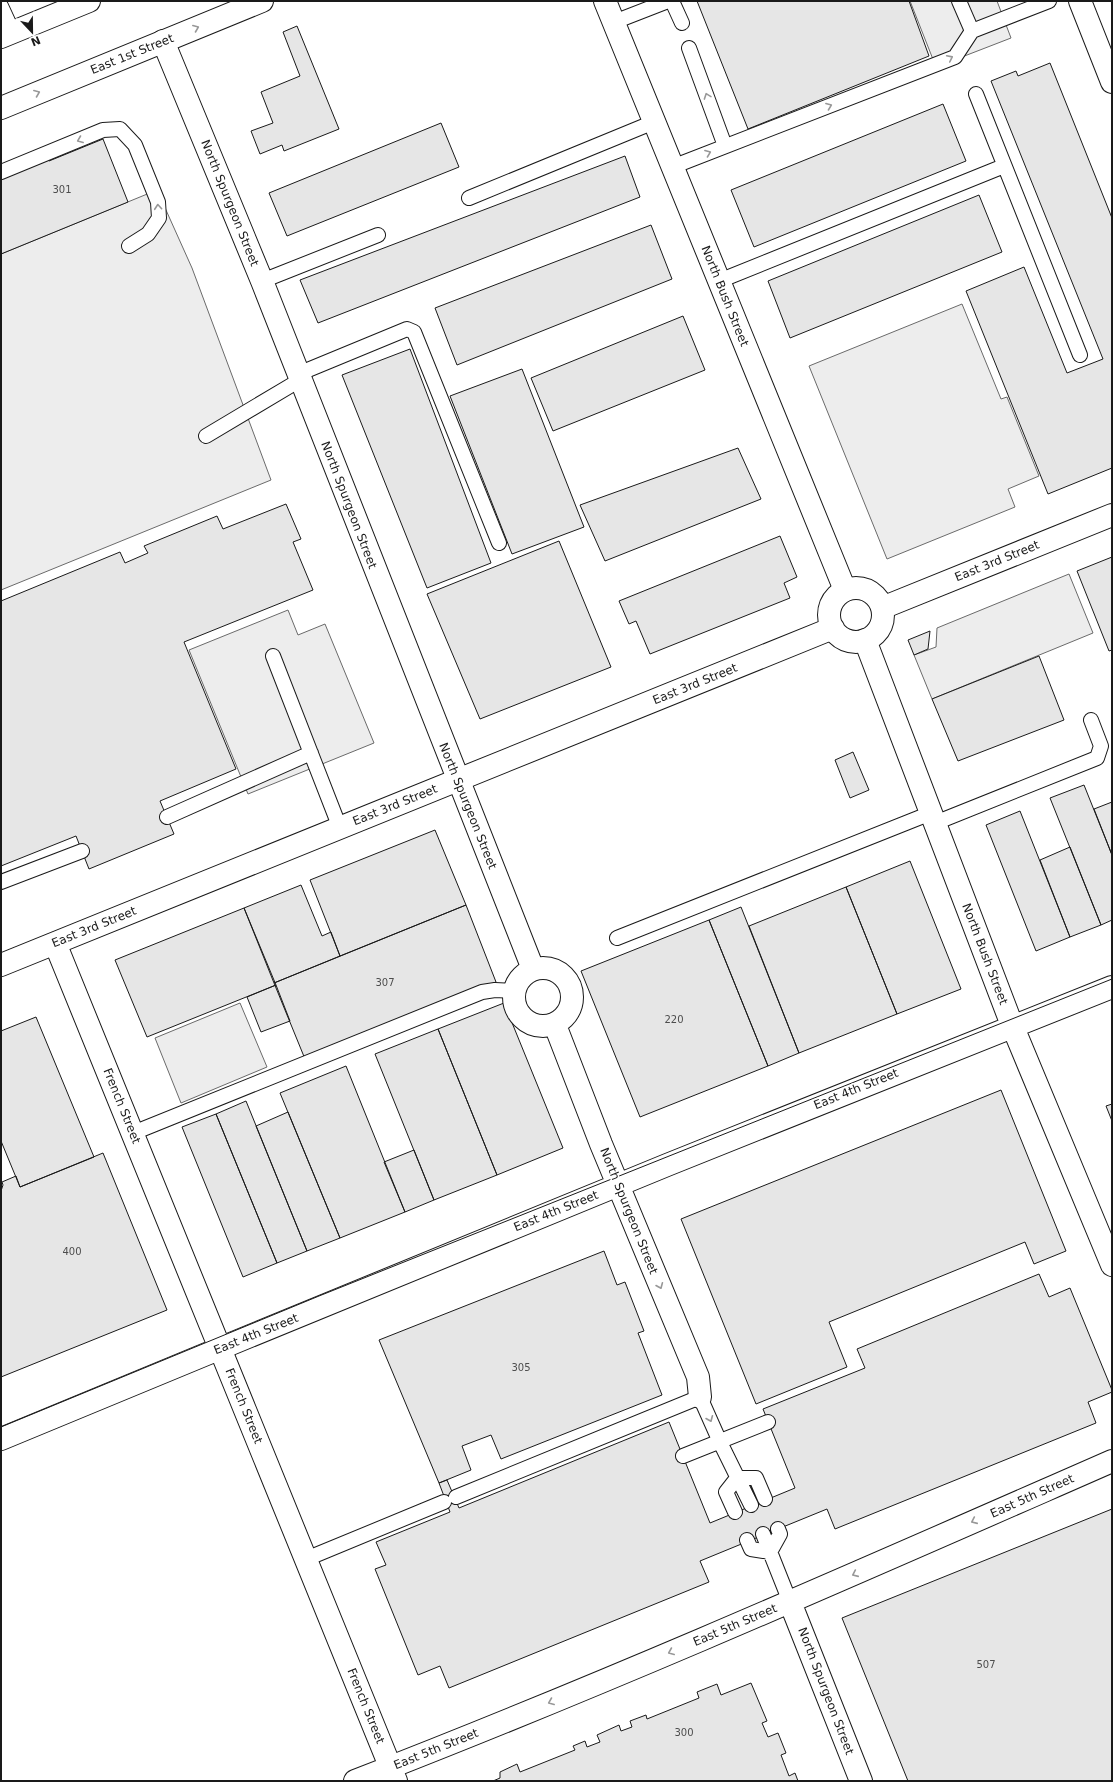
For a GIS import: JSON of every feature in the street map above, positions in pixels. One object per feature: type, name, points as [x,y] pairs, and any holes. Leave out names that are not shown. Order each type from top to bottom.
[{"type":"street","points":[[7,35],[89,1]]},
{"type":"street","name":"East 1st Street","points":[[1,108],[262,1]]},
{"type":"street","name":"North Bush Street","points":[[605,1],[845,590]]},
{"type":"street","points":[[1080,1],[1108,60],[1112,82]]},
{"type":"street","name":"North Spurgeon Street","points":[[163,41],[262,281],[533,969]]},
{"type":"street","name":"East 3rd Street","points":[[882,608],[1112,515]]},
{"type":"street","points":[[856,588],[872,593],[878,598],[882,608],[882,622],[878,630],[865,640],[854,642],[837,634],[829,617],[830,608],[834,599],[845,590],[856,588]]},
{"type":"street","name":"East 3rd Street","points":[[1,964],[833,628]]},
{"type":"street","name":"North Bush Street","points":[[865,640],[1013,1027],[1112,1265]]},
{"type":"street","name":"French Street","points":[[55,943],[394,1774]]},
{"type":"street","points":[[544,967],[555,970],[565,976],[572,986],[573,997],[571,1009],[564,1018],[555,1025],[534,1025],[524,1020],[517,1011],[514,1001],[514,991],[524,974],[533,969],[544,967]]},
{"type":"street","name":"East 4th Street","points":[[1,1439],[619,1186],[1112,987]]},
{"type":"street","name":"North Spurgeon Street","points":[[555,1025],[619,1186],[698,1377],[700,1396]]},
{"type":"street","name":"East 5th Street","points":[[355,1781],[394,1774],[1112,1461]]},
{"type":"street","name":"North Spurgeon Street","points":[[790,1602],[861,1781]]},
{"type":"lane","points":[[614,22],[668,1]]},
{"type":"lane","points":[[672,1],[682,23]]},
{"type":"lane","points":[[959,1],[972,31]]},
{"type":"lane","points":[[672,167],[955,57],[972,31],[1049,1]]},
{"type":"lane","points":[[1,6],[7,35]]},
{"type":"lane","points":[[689,48],[724,146]]},
{"type":"lane","points":[[976,94],[1080,355]]},
{"type":"lane","points":[[469,198],[654,122]]},
{"type":"lane","points":[[1,172],[103,130],[120,129],[135,145],[158,202],[159,218],[148,234],[129,246]]},
{"type":"lane","points":[[719,281],[1004,166]]},
{"type":"lane","points":[[262,281],[378,236]]},
{"type":"lane","points":[[206,436],[299,377],[407,330],[414,332],[499,543]]},
{"type":"lane","points":[[273,656],[340,828]]},
{"type":"lane","points":[[617,938],[933,818],[1097,758],[1101,746],[1091,720]]},
{"type":"lane","points":[[167,817],[311,753]]},
{"type":"lane","points":[[1,882],[82,851]]},
{"type":"lane","points":[[133,1134],[482,992],[495,990],[514,991]]},
{"type":"lane","points":[[306,1558],[700,1396],[720,1442],[751,1505]]},
{"type":"lane","points":[[683,1456],[768,1422]]},
{"type":"lane","points":[[737,1478],[756,1478],[765,1499]]},
{"type":"lane","points":[[734,1512],[726,1492],[737,1478]]},
{"type":"lane","points":[[770,1552],[780,1534],[778,1529]]},
{"type":"lane","points":[[762,1534],[790,1602]]},
{"type":"lane","points":[[747,1540],[751,1549],[770,1552]]},
{"type":"shaded area","points":[[910,1],[997,1],[1011,38],[936,67]]},
{"type":"shaded area","points":[[157,190],[192,268],[271,480],[1,590],[1,254]]},
{"type":"shaded area","points":[[962,304],[1001,399],[1007,397],[1039,476],[1008,489],[1015,507],[887,559],[809,366]]},
{"type":"shaded area","points":[[1069,574],[1093,633],[932,699],[914,655],[936,647],[937,628]]},
{"type":"shaded area","points":[[288,610],[298,635],[325,624],[374,743],[248,794],[189,650]]},
{"type":"shaded area","points":[[240,1003],[267,1067],[181,1103],[155,1038]]},
{"type":"building","points":[[697,1],[909,1],[929,56],[748,129]]},
{"type":"building","points":[[297,26],[339,129],[284,151],[282,145],[260,154],[251,131],[273,123],[261,92],[300,76],[283,32]]},
{"type":"building","points":[[1050,63],[1112,218],[1112,468],[1048,494],[966,291],[1024,267],[1067,373],[1103,359],[991,81],[1016,71],[1018,76]]},
{"type":"building","points":[[943,104],[966,161],[754,247],[731,190]]},
{"type":"building","points":[[441,123],[459,167],[287,236],[269,193]]},
{"type":"building","points":[[103,139],[128,202],[1,254],[1,175],[47,157],[49,161]]},
{"type":"building","points":[[625,156],[640,197],[318,323],[300,280]]},
{"type":"building","points":[[979,195],[1002,252],[790,338],[768,281]]},
{"type":"building","points":[[651,225],[672,279],[457,365],[435,308]]},
{"type":"building","points":[[683,316],[705,370],[553,431],[531,378]]},
{"type":"building","points":[[410,349],[491,563],[427,588],[342,375]]},
{"type":"building","points":[[522,369],[584,527],[512,554],[450,396]]},
{"type":"building","points":[[738,448],[761,499],[605,561],[580,505]]},
{"type":"building","points":[[286,504],[301,539],[293,542],[313,590],[184,642],[236,769],[160,801],[174,834],[89,869],[76,836],[1,866],[1,601],[120,552],[125,563],[148,553],[144,546],[217,516],[223,529]]},
{"type":"building","points":[[780,536],[797,577],[784,583],[790,598],[650,654],[636,621],[629,624],[619,601]]},
{"type":"building","points":[[559,541],[611,667],[480,719],[427,594]]},
{"type":"building","points":[[1112,557],[1112,650],[1109,651],[1077,571]]},
{"type":"building","points":[[930,631],[928,649],[914,655],[908,640]]},
{"type":"building","points":[[1039,656],[1064,720],[958,761],[932,699]]},
{"type":"building","points":[[853,752],[869,790],[850,798],[835,760]]},
{"type":"building","points":[[1084,785],[1112,855],[1112,920],[1101,925],[1050,798]]},
{"type":"building","points":[[1112,802],[1112,855],[1094,809]]},
{"type":"building","points":[[1020,811],[1070,937],[1036,951],[986,825]]},
{"type":"building","points":[[435,830],[466,905],[340,956],[310,880]]},
{"type":"building","points":[[1070,847],[1101,925],[1070,937],[1040,860]]},
{"type":"building","points":[[910,861],[961,989],[897,1014],[846,887]]},
{"type":"building","points":[[301,885],[322,936],[331,932],[340,956],[274,983],[244,908]]},
{"type":"building","points":[[846,887],[897,1014],[799,1053],[749,926]]},
{"type":"building","points":[[466,905],[496,982],[305,1059],[274,983]]},
{"type":"building","points":[[741,907],[799,1053],[768,1066],[709,920]]},
{"type":"building","points":[[244,908],[276,985],[147,1037],[115,960]]},
{"type":"building","points":[[709,920],[768,1066],[640,1117],[581,971]]},
{"type":"building","points":[[276,985],[290,1021],[261,1032],[247,997]]},
{"type":"building","points":[[504,1003],[563,1148],[497,1175],[438,1029]]},
{"type":"building","points":[[36,1017],[94,1157],[20,1187],[1,1141],[1,1031]]},
{"type":"building","points":[[438,1029],[497,1175],[434,1200],[375,1054]]},
{"type":"building","points":[[346,1066],[405,1212],[340,1238],[280,1093]]},
{"type":"building","points":[[1001,1090],[1066,1251],[1034,1264],[1025,1242],[829,1322],[847,1367],[756,1404],[681,1219]]},
{"type":"building","points":[[246,1101],[307,1251],[277,1263],[216,1114]]},
{"type":"building","points":[[1112,1104],[1112,1121],[1106,1106]]},
{"type":"building","points":[[288,1112],[340,1238],[307,1251],[256,1126]]},
{"type":"building","points":[[216,1114],[277,1263],[243,1277],[182,1127]]},
{"type":"building","points":[[414,1150],[434,1200],[405,1212],[384,1162]]},
{"type":"building","points":[[103,1153],[167,1310],[1,1377],[2,1182],[16,1176],[20,1187]]},
{"type":"building","points":[[604,1251],[617,1285],[625,1282],[644,1331],[638,1333],[662,1395],[501,1459],[491,1435],[462,1446],[471,1470],[439,1483],[379,1340]]},
{"type":"building","points":[[1039,1274],[1049,1297],[1070,1288],[1112,1390],[1112,1392],[1088,1402],[1096,1423],[835,1529],[827,1509],[778,1529],[700,1561],[709,1582],[449,1688],[440,1666],[418,1675],[375,1569],[386,1565],[376,1542],[450,1512],[439,1483],[447,1480],[459,1508],[669,1422],[710,1523],[795,1488],[763,1409],[865,1368],[857,1349]]},
{"type":"building","points":[[1112,1509],[1112,1781],[908,1781],[842,1618]]},
{"type":"building","points":[[751,1683],[767,1721],[762,1723],[768,1737],[778,1733],[786,1753],[781,1755],[789,1776],[795,1773],[798,1781],[493,1781],[500,1778],[500,1772],[517,1764],[520,1772],[575,1750],[573,1746],[585,1741],[587,1747],[600,1742],[597,1735],[619,1725],[621,1731],[632,1727],[630,1721],[646,1715],[647,1719],[699,1698],[697,1692],[717,1684],[721,1695]]},
{"type":"tram line","points":[[1,1427],[319,1296],[1112,979]]}]
